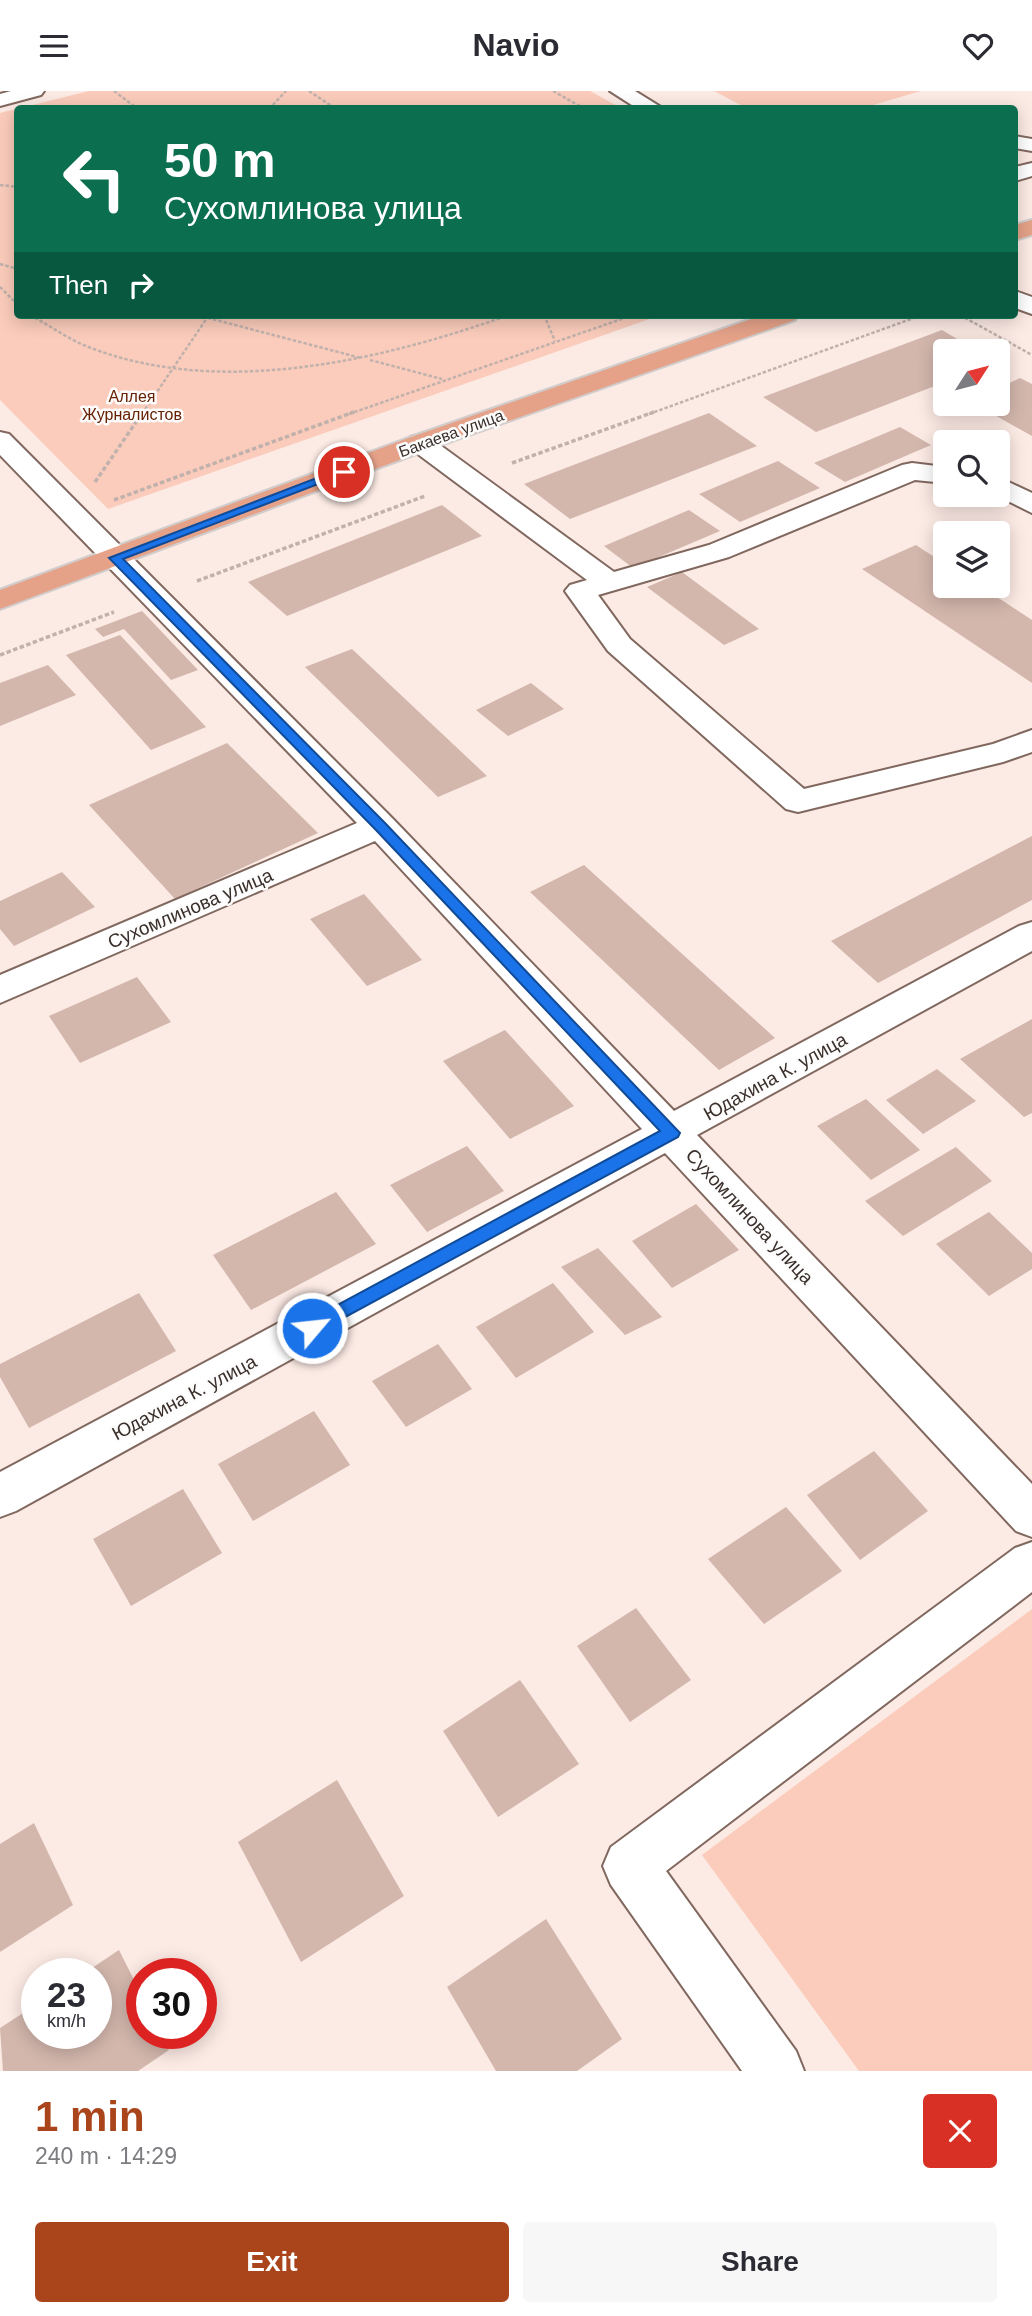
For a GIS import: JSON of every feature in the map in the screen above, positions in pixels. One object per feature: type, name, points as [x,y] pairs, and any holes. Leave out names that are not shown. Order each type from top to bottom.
[{"type":"main road","name":"Бакаева улица","points":[[0,600],[420,443],[775,319]]},
{"type":"street","points":[[0,100],[34,91]]},
{"type":"street","points":[[620,91],[646,105]]},
{"type":"street","name":"Сухомлинова улица","points":[[0,440],[380,826],[1032,1516]]},
{"type":"street","points":[[420,443],[610,583]]},
{"type":"street","points":[[933,474],[912,471],[719,551],[580,591],[619,645],[798,801],[1018,746],[1032,772]]},
{"type":"street","points":[[1010,492],[1032,505]]},
{"type":"street","name":"Сухомлинова улица","points":[[0,990],[380,826]]},
{"type":"street","name":"Юдахина К. улица","points":[[0,1496],[1032,935]]},
{"type":"street","points":[[776,2071],[630,1865],[1032,1564]]},
{"type":"path","points":[[114,91],[133,105]]},
{"type":"path","points":[[273,105],[286,91]]},
{"type":"path","points":[[309,91],[330,105]]},
{"type":"path","points":[[553,91],[578,105]]},
{"type":"path","points":[[0,286],[14,301]]},
{"type":"path","points":[[37,319],[81,346],[123,358],[174,366],[290,367],[366,359],[458,335],[499,319]]},
{"type":"path","points":[[73,515],[206,319]]},
{"type":"path","points":[[219,319],[443,379]]},
{"type":"path","points":[[546,319],[555,341]]},
{"type":"path","points":[[73,515],[443,379],[622,319]]},
{"type":"path","points":[[967,319],[1032,355]]},
{"type":"green space","name":"Аллея Журналистов","points":[[89,91],[590,91],[616,105],[32,105]]},
{"type":"green space","points":[[714,91],[921,91],[873,105],[740,105]]},
{"type":"green space","name":"Аллея Журналистов","points":[[14,110],[14,319],[650,319],[108,509],[0,400],[0,113]]},
{"type":"green space","points":[[1032,1609],[1032,2071],[859,2071],[702,1855]]},
{"type":"building","points":[[942,330],[957,339],[933,339],[933,387],[816,432],[763,397]]},
{"type":"building","points":[[1020,378],[1032,384],[1032,436],[998,417],[1010,417],[1010,383]]},
{"type":"building","points":[[709,413],[757,446],[570,519],[524,484]]},
{"type":"building","points":[[900,427],[931,445],[845,482],[814,463]]},
{"type":"building","points":[[778,461],[820,488],[740,522],[699,494]]},
{"type":"building","points":[[442,505],[482,536],[287,616],[248,582]]},
{"type":"building","points":[[689,510],[720,531],[633,568],[604,546]]},
{"type":"building","points":[[916,545],[933,556],[933,598],[998,598],[1032,620],[1032,683],[862,569]]},
{"type":"building","points":[[682,572],[759,629],[724,645],[647,587]]},
{"type":"building","points":[[142,611],[198,670],[171,680],[124,629],[103,637],[95,629]]},
{"type":"building","points":[[120,635],[206,727],[151,750],[66,655]]},
{"type":"building","points":[[352,649],[487,776],[438,797],[305,667]]},
{"type":"building","points":[[48,665],[76,695],[0,726],[0,683]]},
{"type":"building","points":[[531,683],[564,709],[508,736],[476,710]]},
{"type":"building","points":[[227,743],[318,833],[175,899],[89,805]]},
{"type":"building","points":[[1032,836],[1032,900],[878,983],[831,941]]},
{"type":"building","points":[[584,865],[775,1038],[719,1070],[530,892]]},
{"type":"building","points":[[62,872],[95,907],[14,946],[0,929],[0,901]]},
{"type":"building","points":[[364,894],[422,960],[367,986],[310,919]]},
{"type":"building","points":[[137,977],[171,1022],[80,1063],[49,1016]]},
{"type":"building","points":[[1032,1019],[1032,1113],[1024,1117],[960,1059]]},
{"type":"building","points":[[505,1030],[574,1106],[510,1139],[443,1061]]},
{"type":"building","points":[[937,1069],[976,1101],[923,1134],[886,1100]]},
{"type":"building","points":[[866,1099],[920,1150],[871,1180],[817,1126]]},
{"type":"building","points":[[467,1146],[504,1191],[427,1232],[390,1185]]},
{"type":"building","points":[[956,1147],[992,1181],[903,1236],[865,1201]]},
{"type":"building","points":[[336,1192],[376,1244],[251,1310],[213,1255]]},
{"type":"building","points":[[696,1204],[739,1250],[672,1288],[632,1241]]},
{"type":"building","points":[[989,1212],[1032,1253],[1032,1269],[989,1296],[936,1244]]},
{"type":"building","points":[[598,1248],[662,1317],[625,1335],[561,1267]]},
{"type":"building","points":[[553,1283],[594,1332],[516,1378],[476,1327]]},
{"type":"building","points":[[139,1293],[176,1351],[29,1428],[0,1377],[0,1364]]},
{"type":"building","points":[[438,1344],[472,1389],[406,1427],[372,1381]]},
{"type":"building","points":[[314,1411],[350,1465],[253,1521],[218,1464]]},
{"type":"building","points":[[874,1451],[928,1511],[860,1560],[807,1495]]},
{"type":"building","points":[[183,1489],[222,1553],[131,1606],[93,1539]]},
{"type":"building","points":[[786,1507],[842,1571],[764,1624],[708,1559]]},
{"type":"building","points":[[636,1608],[691,1680],[630,1722],[577,1646]]},
{"type":"building","points":[[520,1680],[579,1764],[498,1817],[443,1731]]},
{"type":"building","points":[[337,1780],[404,1896],[301,1962],[238,1842]]},
{"type":"building","points":[[34,1823],[73,1905],[0,1952],[0,1844]]},
{"type":"building","points":[[546,1919],[622,2039],[577,2071],[496,2071],[447,1987]]},
{"type":"building","points":[[119,1950],[126,1964],[126,2049],[169,2050],[138,2071],[3,2071],[0,2028],[21,2014],[21,2049],[112,2049],[112,1958],[107,1958]]},
{"type":"route","points":[[312,1328],[672,1133],[380,826],[115,558],[344,472]]}]
